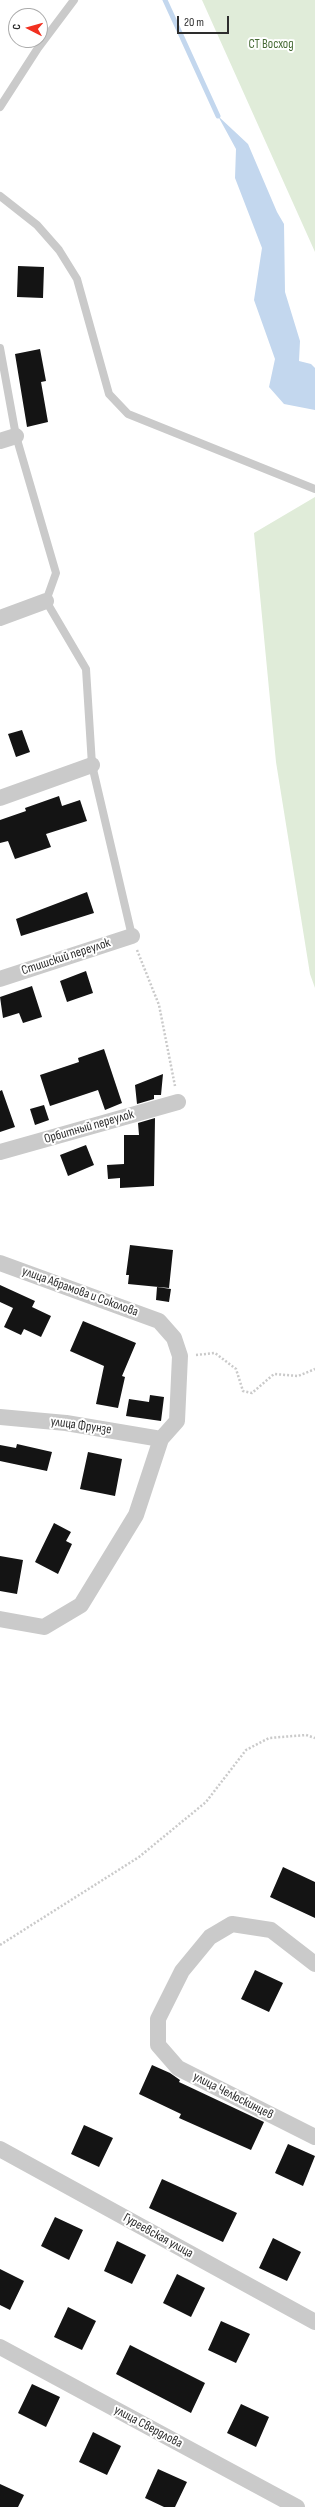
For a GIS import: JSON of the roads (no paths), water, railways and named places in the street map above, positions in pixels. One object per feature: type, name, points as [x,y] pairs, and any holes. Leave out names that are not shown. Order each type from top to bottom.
[{"type":"street","points":[[0,441],[16,436]]},
{"type":"street","points":[[0,618],[46,601]]},
{"type":"street","points":[[0,798],[92,765]]},
{"type":"street","name":"Стишский переулок","points":[[0,979],[132,936]]},
{"type":"street","name":"Орбитный переулок","points":[[0,1152],[178,1102]]},
{"type":"street","name":"улица Абрамова и Соколова","points":[[0,1263],[159,1321],[174,1338],[180,1356],[177,1421],[161,1439]]},
{"type":"street","name":"улица Фрунзе","points":[[0,1417],[66,1423],[161,1439]]},
{"type":"street","points":[[0,1619],[44,1627],[80,1605],[136,1515],[161,1439]]},
{"type":"street","name":"улица Челюскинцев","points":[[315,1964],[271,1930],[232,1924],[210,1938],[182,1971],[158,2019],[158,2045],[178,2068],[315,2137]]},
{"type":"street","name":"Гуреевская улица","points":[[0,2149],[315,2322]]},
{"type":"street","name":"улица Свердлова","points":[[0,2347],[297,2507]]},
{"type":"lane","points":[[0,107],[38,48],[74,0]]},
{"type":"lane","points":[[0,196],[37,225],[59,250],[77,280],[109,394],[128,414],[315,489]]},
{"type":"lane","points":[[0,348],[16,436],[56,573],[46,601],[86,670],[92,765],[132,936]]},
{"type":"water","points":[[218,116],[248,144],[277,212],[284,224],[285,292],[300,341],[299,361],[311,364],[315,368],[315,410],[284,404],[269,387],[275,359],[254,300],[262,248],[235,178],[236,149]]},
{"type":"waterway","points":[[165,0],[218,116]]},
{"type":"park label","name":"СТ Восход","points":[[271,45]]}]
